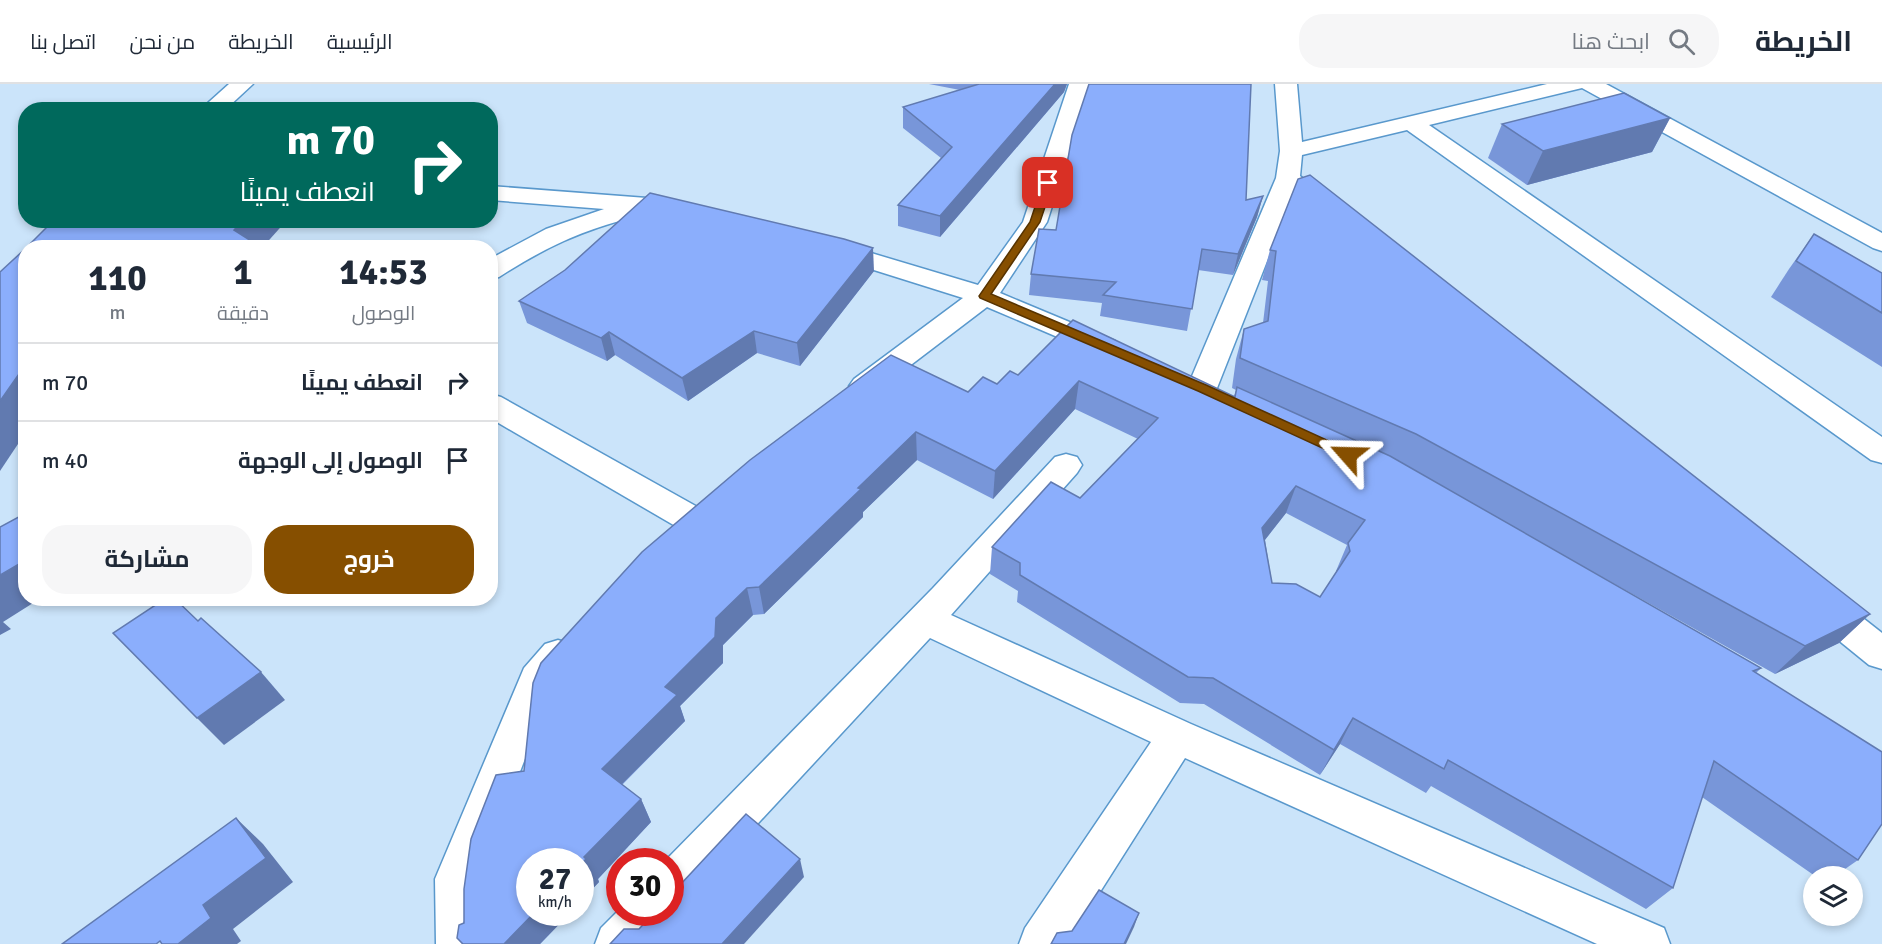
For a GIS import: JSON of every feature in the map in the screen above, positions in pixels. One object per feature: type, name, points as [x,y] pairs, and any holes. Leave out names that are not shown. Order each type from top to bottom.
[{"type":"street","points":[[221,102],[242,84]]},
{"type":"street","points":[[841,403],[984,296],[1035,222],[1080,84]]},
{"type":"street","points":[[1202,388],[1289,165],[1286,84]]},
{"type":"street","points":[[1289,165],[1411,123],[1574,84]]},
{"type":"street","points":[[1590,84],[1882,243]]},
{"type":"street","points":[[1411,123],[1882,452]]},
{"type":"street","points":[[1289,165],[1353,230]]},
{"type":"street","points":[[498,194],[660,206],[702,216]]},
{"type":"street","points":[[498,266],[548,236],[602,216],[660,206]]},
{"type":"street","points":[[1851,226],[1882,214]]},
{"type":"street","points":[[810,243],[855,254],[984,296],[1126,356]]},
{"type":"street","points":[[498,409],[689,518]]},
{"type":"street","points":[[684,873],[925,619],[1066,465]]},
{"type":"street","points":[[659,543],[717,497]]},
{"type":"street","points":[[1798,588],[1882,654]]},
{"type":"street","points":[[925,619],[1177,736],[1648,944]]},
{"type":"street","points":[[458,944],[457,879],[461,867],[537,679],[583,628]]},
{"type":"street","points":[[1041,944],[1177,736]]},
{"type":"street","points":[[617,944],[634,926]]},
{"type":"building","points":[[979,84],[1055,84],[940,216],[898,205],[952,147],[903,107]]},
{"type":"building","points":[[1089,84],[1251,84],[1246,200],[1263,196],[1238,254],[1202,249],[1192,309],[1103,295],[1116,282],[1031,274],[1039,229],[1056,230],[1072,135]]},
{"type":"building","points":[[1624,93],[1670,118],[1543,151],[1502,124]]},
{"type":"building","points":[[1310,175],[1870,614],[1805,646],[1416,434],[1240,358],[1244,329],[1268,321],[1276,251],[1270,250],[1298,179]]},
{"type":"building","points":[[650,193],[873,248],[797,343],[754,331],[682,378],[609,332],[601,338],[519,301],[565,270]]},
{"type":"building","points":[[46,228],[236,228],[234,230],[250,240],[34,240]]},
{"type":"building","points":[[1814,234],[1882,273],[1882,313],[1796,261]]},
{"type":"building","points":[[18,255],[18,375],[0,401],[0,272]]},
{"type":"building","points":[[1073,320],[1235,397],[1237,387],[1390,456],[1761,668],[1753,671],[1882,752],[1882,824],[1858,860],[1714,761],[1673,888],[1448,760],[1444,769],[1353,718],[1334,750],[1213,678],[1188,677],[1020,575],[1020,563],[992,547],[1051,482],[1080,498],[1158,418],[1079,381],[995,471],[916,432],[858,488],[861,489],[759,587],[747,588],[716,618],[715,637],[665,687],[677,695],[602,769],[641,799],[593,848],[516,848],[516,926],[521,926],[504,944],[463,944],[457,938],[459,925],[464,923],[464,889],[471,839],[496,775],[524,771],[533,683],[541,663],[642,552],[750,460],[891,355],[968,392],[983,377],[997,384],[1010,371],[1018,375]],"holes":[[[1296,486],[1365,520],[1348,543],[1350,551],[1320,597],[1296,584],[1272,583],[1262,528]]]},
{"type":"building","points":[[18,517],[18,565],[0,575],[0,527]]},
{"type":"building","points":[[154,606],[182,606],[198,621],[201,618],[261,672],[197,718],[113,633]]},
{"type":"building","points":[[746,814],[800,859],[722,944],[610,944],[624,929],[639,929],[642,926],[684,926],[684,881]]},
{"type":"building","points":[[236,818],[266,858],[203,905],[211,918],[178,944],[162,944],[160,941],[156,944],[62,944]]},
{"type":"building","points":[[1099,890],[1139,913],[1124,944],[1051,944],[1057,933],[1072,931]]},
{"type":"route","points":[[1048,183],[1035,222],[984,296],[1202,388],[1348,455]]}]
